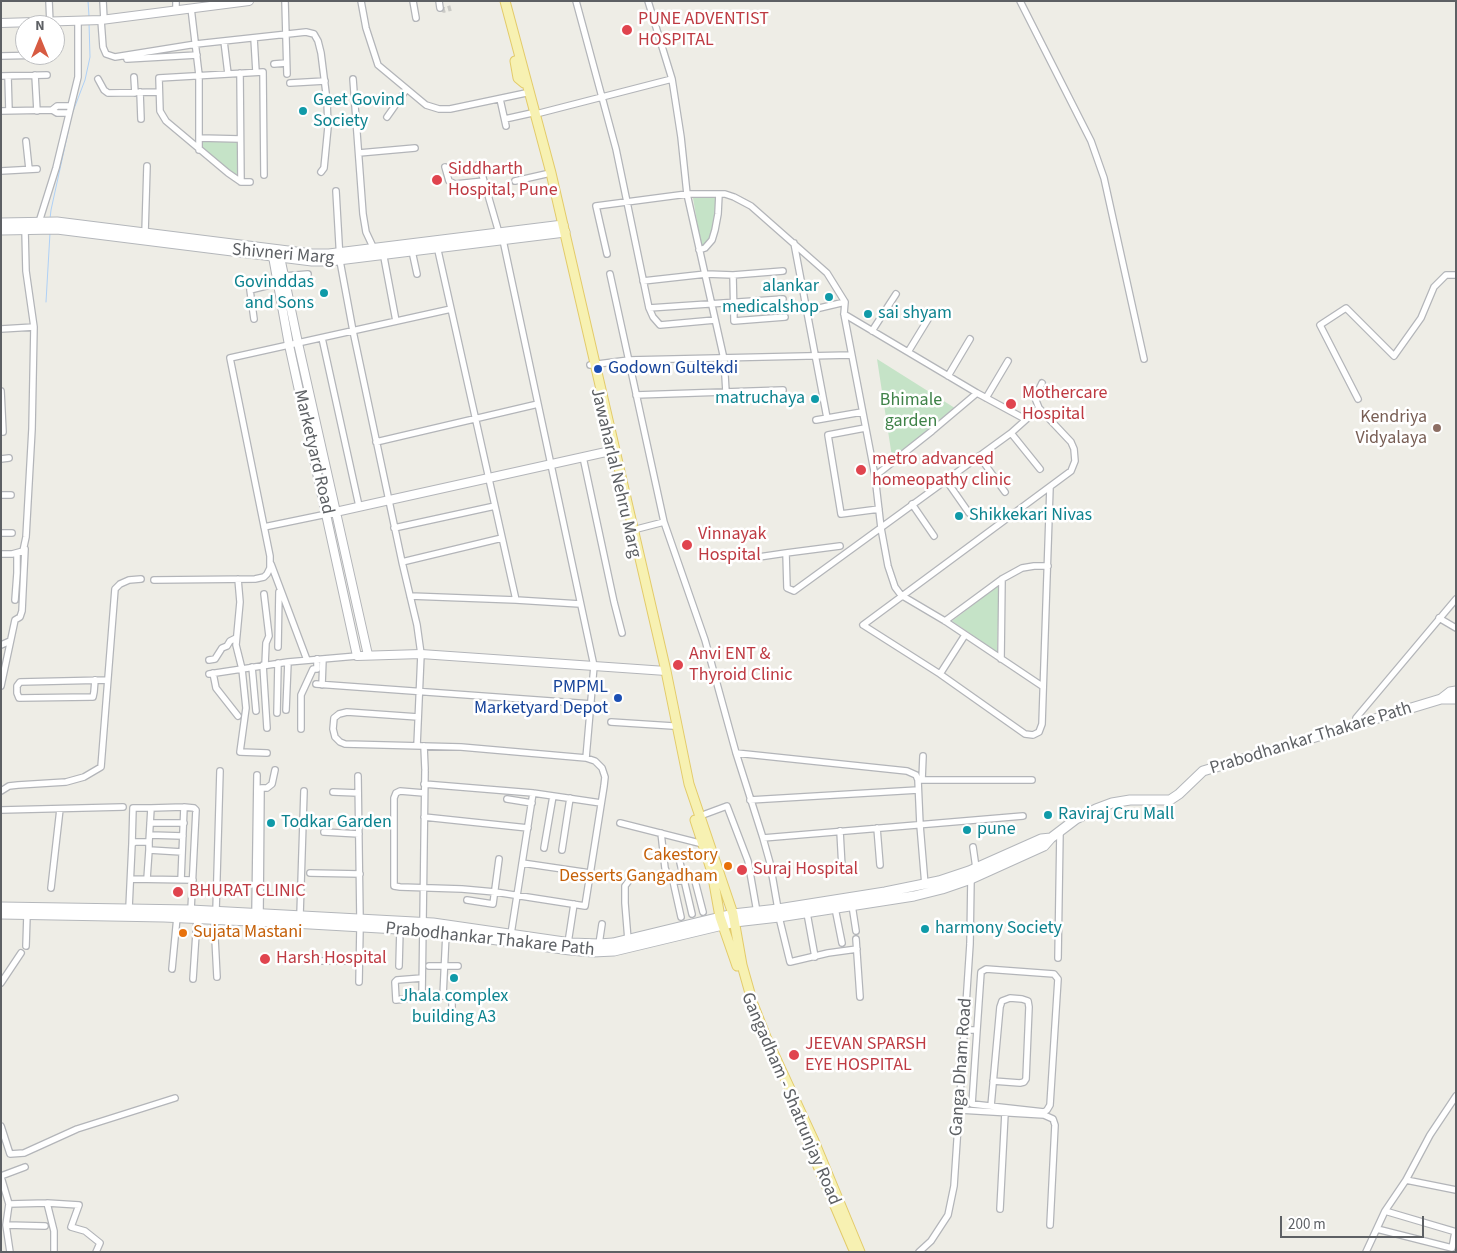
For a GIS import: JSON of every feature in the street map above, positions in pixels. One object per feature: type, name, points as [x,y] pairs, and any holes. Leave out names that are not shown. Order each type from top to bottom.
[{"type":"main road","name":"Jawaharlal Nehru Marg","points":[[501,1],[518,78],[526,83],[534,114],[689,784],[697,813],[734,918],[734,945]]},
{"type":"main road","points":[[505,1],[526,83]]},
{"type":"main road","name":"Jawaharlal Nehru Marg","points":[[511,1],[530,76],[526,83],[526,93],[534,114],[546,174],[561,229]]},
{"type":"main road","name":"Shivneri Marg","points":[[1,223],[57,225],[145,233],[276,253]]},
{"type":"main road","name":"Shivneri Marg","points":[[1,230],[25,230],[42,224]]},
{"type":"main road","name":"Shivneri Marg","points":[[57,225],[276,253],[340,257],[380,250],[437,245],[561,229]]},
{"type":"main road","name":"Shivneri Marg","points":[[380,250],[412,251],[437,245]]},
{"type":"main road","name":"Jawaharlal Nehru Marg","points":[[612,450],[633,530],[663,670],[684,785],[697,813],[722,921],[734,945]]},
{"type":"main road","name":"Prabodhankar Thakare Path","points":[[1441,699],[1450,692],[1456,691]]},
{"type":"main road","name":"Prabodhankar Thakare Path","points":[[734,918],[807,912],[914,896],[942,889],[1041,839],[1051,838],[1076,819],[1112,803],[1130,800],[1170,800],[1203,771],[1441,699],[1456,699]]},
{"type":"main road","name":"Prabodhankar Thakare Path","points":[[215,915],[258,913],[300,915],[400,929],[422,927],[570,950],[614,951],[757,912],[779,913],[925,885],[972,873]]},
{"type":"main road","name":"Prabodhankar Thakare Path","points":[[1,907],[130,908],[165,913],[177,917],[194,914]]},
{"type":"main road","name":"Prabodhankar Thakare Path","points":[[1,914],[165,913],[215,915],[422,927],[511,934],[568,943],[599,944],[722,921]]},
{"type":"main road","name":"Gangadham - Shatrunjay Road","points":[[734,945],[746,999],[768,1055],[854,1252]]},
{"type":"main road","name":"Gangadham - Shatrunjay Road","points":[[734,945],[766,1037],[810,1132],[860,1252]]},
{"type":"street","points":[[49,1],[50,15]]},
{"type":"street","points":[[103,1],[100,20],[103,47],[106,54],[115,57],[196,44],[285,36],[306,32],[314,34],[318,41],[325,81],[328,127],[324,168],[321,172]]},
{"type":"street","points":[[176,1],[176,10]]},
{"type":"street","points":[[65,22],[100,20],[249,1]]},
{"type":"street","points":[[285,1],[287,74]]},
{"type":"street","points":[[360,1],[366,28],[378,65],[426,106],[450,109],[526,93]]},
{"type":"street","points":[[412,1],[416,18]]},
{"type":"street","points":[[438,1],[440,8]]},
{"type":"street","points":[[576,1],[616,149],[652,317],[660,325],[715,320]]},
{"type":"street","points":[[648,1],[672,78],[687,194],[724,359],[726,392]]},
{"type":"street","points":[[1020,1],[1091,141],[1104,178],[1144,359]]},
{"type":"street","points":[[192,8],[199,75],[199,150]]},
{"type":"street","points":[[42,224],[78,77],[80,21]]},
{"type":"street","points":[[1,23],[15,23]]},
{"type":"street","points":[[254,38],[256,72]]},
{"type":"street","points":[[224,41],[228,74]]},
{"type":"street","points":[[127,59],[197,55]]},
{"type":"street","points":[[1,56],[15,56]]},
{"type":"street","points":[[274,64],[286,63]]},
{"type":"street","points":[[250,182],[241,182],[228,173],[166,121],[160,112],[159,78],[263,72],[264,175]]},
{"type":"street","points":[[240,73],[241,182]]},
{"type":"street","points":[[35,75],[37,111]]},
{"type":"street","points":[[9,111],[4,76],[47,75]]},
{"type":"street","points":[[134,77],[141,119]]},
{"type":"street","points":[[505,119],[534,114],[672,78]]},
{"type":"street","points":[[98,79],[105,92],[159,92]]},
{"type":"street","points":[[353,79],[366,232],[380,250],[396,321]]},
{"type":"street","points":[[290,83],[325,81]]},
{"type":"street","points":[[387,117],[406,90]]},
{"type":"street","points":[[500,99],[506,126]]},
{"type":"street","points":[[1,111],[52,110],[57,106],[69,110]]},
{"type":"street","points":[[199,138],[240,139]]},
{"type":"street","points":[[26,141],[29,169]]},
{"type":"street","points":[[359,153],[415,148]]},
{"type":"street","points":[[479,164],[501,236],[594,666],[586,758]]},
{"type":"street","points":[[145,233],[147,166]]},
{"type":"street","points":[[445,167],[449,181],[455,184],[484,181]]},
{"type":"street","points":[[1,171],[37,169]]},
{"type":"street","points":[[515,181],[546,174]]},
{"type":"street","points":[[336,191],[340,257],[353,331],[394,528],[417,625],[421,654],[417,746]]},
{"type":"street","points":[[607,254],[596,206],[687,194],[719,194],[734,197],[751,206],[828,273],[845,302],[844,314],[850,354],[875,476],[881,528],[891,578],[901,596],[945,621],[1042,686]]},
{"type":"street","points":[[699,250],[709,244],[716,227],[719,194]]},
{"type":"street","points":[[1,686],[4,664],[15,620],[20,617],[22,611],[32,429],[34,327],[26,271],[25,230]]},
{"type":"street","points":[[794,243],[827,418]]},
{"type":"street","points":[[437,245],[516,600]]},
{"type":"street","points":[[412,251],[417,274]]},
{"type":"street","name":"Marketyard Road","points":[[276,253],[284,276],[294,344]]},
{"type":"street","name":"Marketyard Road","points":[[276,253],[278,283],[294,344],[331,513],[357,656]]},
{"type":"street","points":[[643,281],[706,274],[733,275],[783,271]]},
{"type":"street","points":[[284,276],[308,274]]},
{"type":"street","points":[[610,274],[664,522],[705,640],[750,800],[764,838],[790,962],[857,949]]},
{"type":"street","points":[[733,275],[734,320],[785,317]]},
{"type":"street","points":[[1358,398],[1320,325],[1346,308],[1394,356],[1421,318],[1434,287],[1446,275],[1456,275]]},
{"type":"street","points":[[254,319],[250,290],[278,283]]},
{"type":"street","points":[[872,331],[896,294]]},
{"type":"street","points":[[649,308],[783,299]]},
{"type":"street","points":[[806,311],[845,302]]},
{"type":"street","points":[[307,660],[271,564],[230,358],[451,309]]},
{"type":"street","points":[[844,314],[977,393],[1025,419]]},
{"type":"street","points":[[908,352],[930,316]]},
{"type":"street","points":[[1,329],[34,327]]},
{"type":"street","points":[[322,338],[359,506]]},
{"type":"street","points":[[948,376],[970,338]]},
{"type":"street","points":[[593,365],[629,360],[724,359],[850,354]]},
{"type":"street","points":[[986,398],[1008,361]]},
{"type":"street","points":[[1042,383],[1035,398],[1040,408],[1071,442],[1075,455],[1071,472],[1050,487],[863,624],[940,674],[1025,734],[1039,732],[1042,724],[1050,487]]},
{"type":"street","points":[[636,396],[783,390]]},
{"type":"street","points":[[1,391],[3,432]]},
{"type":"street","points":[[875,476],[977,393]]},
{"type":"street","points":[[376,442],[538,404]]},
{"type":"street","points":[[786,553],[787,588],[794,591],[1011,433],[1040,408]]},
{"type":"street","points":[[816,420],[862,412]]},
{"type":"street","points":[[865,428],[828,435],[842,514],[879,509]]},
{"type":"street","points":[[1011,433],[1040,469]]},
{"type":"street","points":[[264,527],[612,450]]},
{"type":"street","points":[[979,456],[1005,492]]},
{"type":"street","points":[[584,457],[622,633]]},
{"type":"street","points":[[1,459],[10,458]]},
{"type":"street","points":[[946,480],[969,513]]},
{"type":"street","points":[[1,495],[11,495]]},
{"type":"street","points":[[912,504],[934,536]]},
{"type":"street","points":[[394,528],[495,506]]},
{"type":"street","name":"Marketyard Road","points":[[331,513],[368,655]]},
{"type":"street","points":[[633,530],[664,522]]},
{"type":"street","points":[[1,533],[12,533]]},
{"type":"street","points":[[402,562],[502,538]]},
{"type":"street","points":[[2,556],[23,551],[25,546]]},
{"type":"street","points":[[752,558],[840,546]]},
{"type":"street","points":[[14,600],[17,573],[16,553]]},
{"type":"street","points":[[154,580],[255,579],[264,577],[271,564]]},
{"type":"street","points":[[945,621],[1002,579],[1022,568],[1048,566]]},
{"type":"street","points":[[1,791],[9,786],[66,782],[84,777],[101,767],[115,590],[120,584],[129,580],[141,579]]},
{"type":"street","points":[[238,579],[240,602],[236,638],[237,653],[242,668],[246,708],[240,752],[267,753]]},
{"type":"street","points":[[1001,658],[1002,579]]},
{"type":"street","points":[[278,647],[280,590]]},
{"type":"street","points":[[264,594],[269,636],[266,643],[264,665],[267,728]]},
{"type":"street","points":[[410,596],[580,604]]},
{"type":"street","points":[[1358,724],[1356,718],[1456,599]]},
{"type":"street","points":[[1439,618],[1456,628]]},
{"type":"street","points":[[940,674],[965,635]]},
{"type":"street","points":[[209,660],[215,659],[222,648],[236,638]]},
{"type":"street","points":[[1,646],[10,641]]},
{"type":"street","points":[[238,716],[216,688],[211,673],[307,660],[368,655],[421,654],[663,670]]},
{"type":"street","points":[[320,659],[319,684],[592,704]]},
{"type":"street","points":[[302,729],[302,695],[313,669],[317,669],[320,659]]},
{"type":"street","points":[[286,710],[288,662]]},
{"type":"street","points":[[277,712],[278,663]]},
{"type":"street","points":[[252,667],[256,711]]},
{"type":"street","points":[[95,680],[93,696],[90,697],[19,698],[18,694],[17,686],[20,682],[95,680],[107,680]]},
{"type":"street","points":[[418,717],[347,712],[339,714],[334,718],[333,729],[335,737],[345,744],[461,746],[586,758],[596,761],[602,768],[605,777],[585,906],[495,892],[462,889],[400,888],[394,886],[394,798],[396,793],[400,791],[424,792]]},
{"type":"street","points":[[611,722],[673,726]]},
{"type":"street","points":[[422,978],[397,980],[395,982],[396,1000],[422,997],[424,746]]},
{"type":"street","points":[[736,753],[907,771],[916,775],[920,780]]},
{"type":"street","points":[[922,756],[918,790],[925,885]]},
{"type":"street","points":[[258,913],[261,788],[267,788],[272,784],[275,770]]},
{"type":"street","points":[[216,977],[215,915],[220,771]]},
{"type":"street","points":[[257,775],[258,913]]},
{"type":"street","points":[[358,776],[360,874],[359,982]]},
{"type":"street","points":[[920,780],[1032,780]]},
{"type":"street","points":[[424,784],[534,793],[601,803]]},
{"type":"street","points":[[750,800],[918,790]]},
{"type":"street","points":[[300,915],[304,791]]},
{"type":"street","points":[[333,792],[358,793]]},
{"type":"street","points":[[511,934],[534,793]]},
{"type":"street","points":[[544,848],[553,796]]},
{"type":"street","points":[[562,850],[570,798]]},
{"type":"street","points":[[507,799],[532,803]]},
{"type":"street","points":[[697,813],[727,806],[748,861],[757,912]]},
{"type":"street","points":[[1,810],[123,807]]},
{"type":"street","points":[[181,880],[184,807]]},
{"type":"street","points":[[130,908],[133,808],[194,808],[196,810],[193,880],[193,979]]},
{"type":"street","points":[[147,879],[151,808]]},
{"type":"street","points":[[51,888],[60,809]]},
{"type":"street","points":[[424,816],[528,828]]},
{"type":"street","points":[[764,838],[1024,816]]},
{"type":"street","points":[[150,823],[184,823]]},
{"type":"street","points":[[620,823],[703,844]]},
{"type":"street","points":[[877,828],[880,865]]},
{"type":"street","points":[[840,831],[842,868]]},
{"type":"street","points":[[1058,958],[1060,831]]},
{"type":"street","points":[[324,832],[359,834]]},
{"type":"street","points":[[660,833],[667,874],[673,881],[681,917]]},
{"type":"street","points":[[132,844],[149,839],[183,836]]},
{"type":"street","name":"Ganga Dham Road","points":[[919,1252],[931,1241],[948,1215],[954,1186],[970,944],[973,847]]},
{"type":"street","points":[[149,850],[182,852]]},
{"type":"street","points":[[678,854],[692,914]]},
{"type":"street","points":[[467,900],[493,904],[499,859]]},
{"type":"street","points":[[522,863],[590,874]]},
{"type":"street","points":[[673,881],[712,872]]},
{"type":"street","points":[[310,873],[360,874]]},
{"type":"street","points":[[628,940],[625,886],[632,875]]},
{"type":"street","points":[[694,877],[703,912]]},
{"type":"street","points":[[131,879],[193,880]]},
{"type":"street","points":[[568,943],[574,904]]},
{"type":"street","points":[[852,905],[856,931]]},
{"type":"street","points":[[834,908],[842,943]]},
{"type":"street","points":[[807,912],[814,957]]},
{"type":"street","points":[[26,946],[27,915]]},
{"type":"street","points":[[172,969],[177,917]]},
{"type":"street","points":[[599,944],[602,924]]},
{"type":"street","points":[[399,966],[400,929]]},
{"type":"street","points":[[443,996],[446,932]]},
{"type":"street","points":[[856,939],[860,997]]},
{"type":"street","points":[[1,982],[21,953]]},
{"type":"street","points":[[320,961],[360,961]]},
{"type":"street","points":[[429,966],[458,966]]},
{"type":"street","points":[[986,970],[1050,973],[1058,978],[1050,1105],[1047,1110],[1044,1112],[972,1104],[977,1030],[981,972],[986,970]]},
{"type":"street","points":[[428,996],[460,996]]},
{"type":"street","points":[[452,996],[452,1014]]},
{"type":"street","points":[[991,1106],[993,1081],[1000,1006],[1002,1001],[1010,998],[1022,998],[1028,1001],[1029,1008],[1026,1079],[1020,1083],[993,1081]]},
{"type":"street","points":[[965,1030],[977,1030]]},
{"type":"street","points":[[1366,1252],[1385,1211],[1406,1180],[1430,1134],[1456,1096]]},
{"type":"street","points":[[1,1126],[10,1154],[24,1153],[77,1129],[174,1098]]},
{"type":"street","points":[[960,1110],[1044,1115],[1053,1119],[1055,1125],[1050,1225]]},
{"type":"street","points":[[1000,1209],[1005,1113]]},
{"type":"street","points":[[10,1252],[6,1224],[9,1204],[1,1177],[25,1167]]},
{"type":"street","points":[[1406,1180],[1456,1190]]},
{"type":"street","points":[[9,1204],[46,1203],[79,1205],[71,1227],[85,1231],[100,1243],[96,1252]]},
{"type":"street","points":[[46,1203],[54,1231],[54,1252]]},
{"type":"street","points":[[1377,1229],[1452,1250],[1455,1232],[1385,1211]]},
{"type":"street","points":[[6,1224],[45,1226]]},
{"type":"green space","points":[[201,139],[238,140],[237,174],[234,175],[202,149]]},
{"type":"green space","points":[[693,198],[719,198],[715,233],[702,251]]},
{"type":"green space","name":"Bhimale garden","points":[[877,359],[958,410],[892,457]]},
{"type":"green space","points":[[999,585],[997,652],[952,621]]},
{"type":"waterway","points":[[88,1],[89,16]]},
{"type":"waterway","points":[[50,219],[72,114],[85,80],[90,57],[89,23]]},
{"type":"waterway","points":[[46,302],[50,233]]},
{"type":"tunnel","points":[[440,8],[444,10],[451,8]]},
{"type":"place","name":"PUNE ADVENTIST HOSPITAL","points":[[627,30]]},
{"type":"place","name":"Geet Govind Society","points":[[303,111]]},
{"type":"place","name":"Siddharth Hospital, Pune","points":[[437,180]]},
{"type":"place","name":"Govinddas and Sons","points":[[324,293]]},
{"type":"place","name":"alankar medicalshop","points":[[829,297]]},
{"type":"place","name":"sai shyam","points":[[868,314]]},
{"type":"place","name":"Godown Gultekdi","points":[[598,369]]},
{"type":"place","name":"matruchaya","points":[[815,399]]},
{"type":"place","name":"Mothercare Hospital","points":[[1011,404]]},
{"type":"place","name":"Kendriya Vidyalaya","points":[[1437,428]]},
{"type":"place","name":"metro advanced homeopathy clinic","points":[[861,470]]},
{"type":"place","name":"Shikkekari Nivas","points":[[959,516]]},
{"type":"place","name":"Vinnayak Hospital","points":[[687,545]]},
{"type":"place","name":"Anvi ENT & Thyroid Clinic","points":[[678,665]]},
{"type":"place","name":"PMPML Marketyard Depot","points":[[618,698]]},
{"type":"place","name":"Raviraj Cru Mall","points":[[1048,815]]},
{"type":"place","name":"Todkar Garden","points":[[271,823]]},
{"type":"place","name":"pune","points":[[967,830]]},
{"type":"place","name":"Cakestory Desserts Gangadham","points":[[728,866]]},
{"type":"place","name":"Suraj Hospital","points":[[742,870]]},
{"type":"place","name":"BHURAT CLINIC","points":[[178,892]]},
{"type":"place","name":"harmony Society","points":[[925,929]]},
{"type":"place","name":"Sujata Mastani","points":[[183,933]]},
{"type":"place","name":"Harsh Hospital","points":[[265,959]]},
{"type":"place","name":"Jhala complex building A3","points":[[454,978]]},
{"type":"place","name":"JEEVAN SPARSH EYE HOSPITAL","points":[[794,1055]]}]
